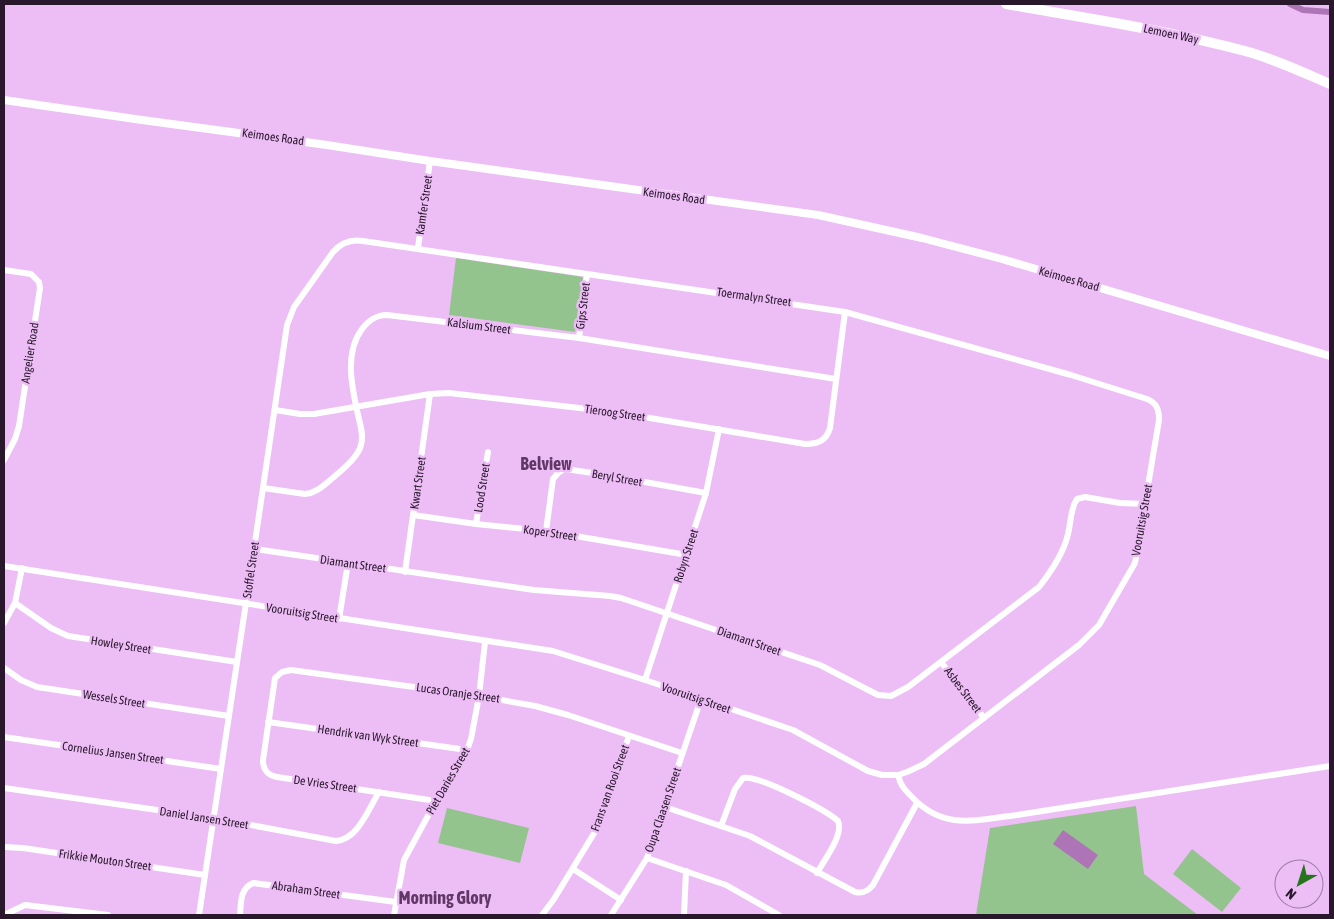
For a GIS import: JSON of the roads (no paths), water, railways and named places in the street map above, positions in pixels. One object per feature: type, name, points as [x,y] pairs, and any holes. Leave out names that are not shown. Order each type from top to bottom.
[{"type":"highway","name":"Lemoen Way","points":[[1006,4],[1176,35],[1245,51],[1290,66],[1330,84]]},
{"type":"street","name":"Keimoes Road","points":[[4,100],[766,207],[875,226],[1002,259],[1330,356]]},
{"type":"street","name":"Kamfer Street","points":[[418,248],[430,161]]},
{"type":"street","name":"Toermalyn Street","points":[[345,242],[358,240],[418,248],[845,312],[1071,376],[1153,402]]},
{"type":"street","name":"Stoffel Street","points":[[199,915],[287,325],[291,311],[333,252],[345,242]]},
{"type":"street","name":"Angelier Road","points":[[4,270],[31,274],[40,285],[19,426],[15,439],[4,460]]},
{"type":"street","name":"Gips Street","points":[[579,338],[587,274]]},
{"type":"street","name":"Tieroog Street","points":[[275,410],[314,414],[430,394],[449,393],[578,408],[805,444],[819,442],[825,438],[828,432],[845,312]]},
{"type":"street","name":"Kalsium Street","points":[[263,488],[306,494],[315,491],[327,483],[354,456],[360,447],[362,439],[351,374],[352,356],[359,332],[365,324],[378,315],[579,338],[836,379]]},
{"type":"street","name":"Kwart Street","points":[[405,572],[430,394]]},
{"type":"street","name":"Vooruitsig Street","points":[[4,566],[485,642],[554,651],[645,680],[800,734],[868,772],[882,775],[898,774],[924,764],[1079,645],[1099,625],[1135,563],[1159,420],[1158,410],[1153,402]]},
{"type":"street","name":"Robyn Street","points":[[645,680],[706,493],[719,429]]},
{"type":"street","name":"Lood Street","points":[[476,524],[488,452]]},
{"type":"street","name":"Beryl Street","points":[[546,531],[554,479],[558,472],[565,469],[706,493]]},
{"type":"street","name":"Diamant Street","points":[[255,549],[548,592],[610,596],[667,613],[820,665],[882,696],[891,696],[899,693],[941,662],[1041,584],[1067,540],[1073,506],[1077,500],[1085,497],[1120,503],[1145,504]]},
{"type":"street","name":"Koper Street","points":[[413,515],[546,531],[687,555]]},
{"type":"street","points":[[339,619],[348,563]]},
{"type":"street","points":[[4,623],[15,603],[22,568]]},
{"type":"street","name":"Howley Street","points":[[15,603],[51,628],[68,636],[237,662]]},
{"type":"street","name":"Piet Daries Street","points":[[394,915],[403,862],[436,801],[467,750],[472,735],[485,642]]},
{"type":"street","name":"Asbes Street","points":[[941,662],[984,718]]},
{"type":"street","name":"Wessels Street","points":[[4,668],[21,680],[37,687],[229,716]]},
{"type":"street","name":"Lucas Oranje Street","points":[[268,722],[275,678],[287,670],[478,696],[544,708],[682,752]]},
{"type":"street","name":"Oupa Claasen Street","points":[[611,915],[647,858],[701,699]]},
{"type":"street","name":"Hendrik van Wyk Street","points":[[268,722],[467,750]]},
{"type":"street","name":"De Vries Street","points":[[268,722],[263,765],[271,776],[436,801]]},
{"type":"street","name":"Frans van Rooi Street","points":[[542,915],[573,869],[598,825],[629,736]]},
{"type":"street","name":"Cornelius Jansen Street","points":[[4,737],[221,768]]},
{"type":"street","points":[[898,774],[903,789],[917,803],[942,818],[970,820],[1026,814],[1330,766]]},
{"type":"street","points":[[721,826],[735,789],[744,778],[752,777],[774,785],[838,821],[840,826],[838,835],[817,873]]},
{"type":"street","name":"Daniel Jansen Street","points":[[4,788],[213,818],[336,841],[344,840],[356,830],[379,792]]},
{"type":"street","points":[[665,807],[750,836],[817,873],[855,892],[861,893],[870,888],[917,803]]},
{"type":"street","name":"Frikkie Mouton Street","points":[[4,847],[23,848],[205,875]]},
{"type":"street","points":[[647,858],[726,885],[778,915]]},
{"type":"street","points":[[573,869],[621,900]]},
{"type":"street","points":[[684,915],[686,871]]},
{"type":"street","name":"Abraham Street","points":[[240,915],[242,894],[247,886],[253,883],[396,902]]},
{"type":"street","points":[[4,915],[25,905],[108,915]]},
{"type":"waterway","points":[[1290,4],[1303,10],[1330,12]]},
{"type":"district","name":"Belview","points":[[546,464]]},
{"type":"district","name":"Morning Glory","points":[[445,898]]}]
